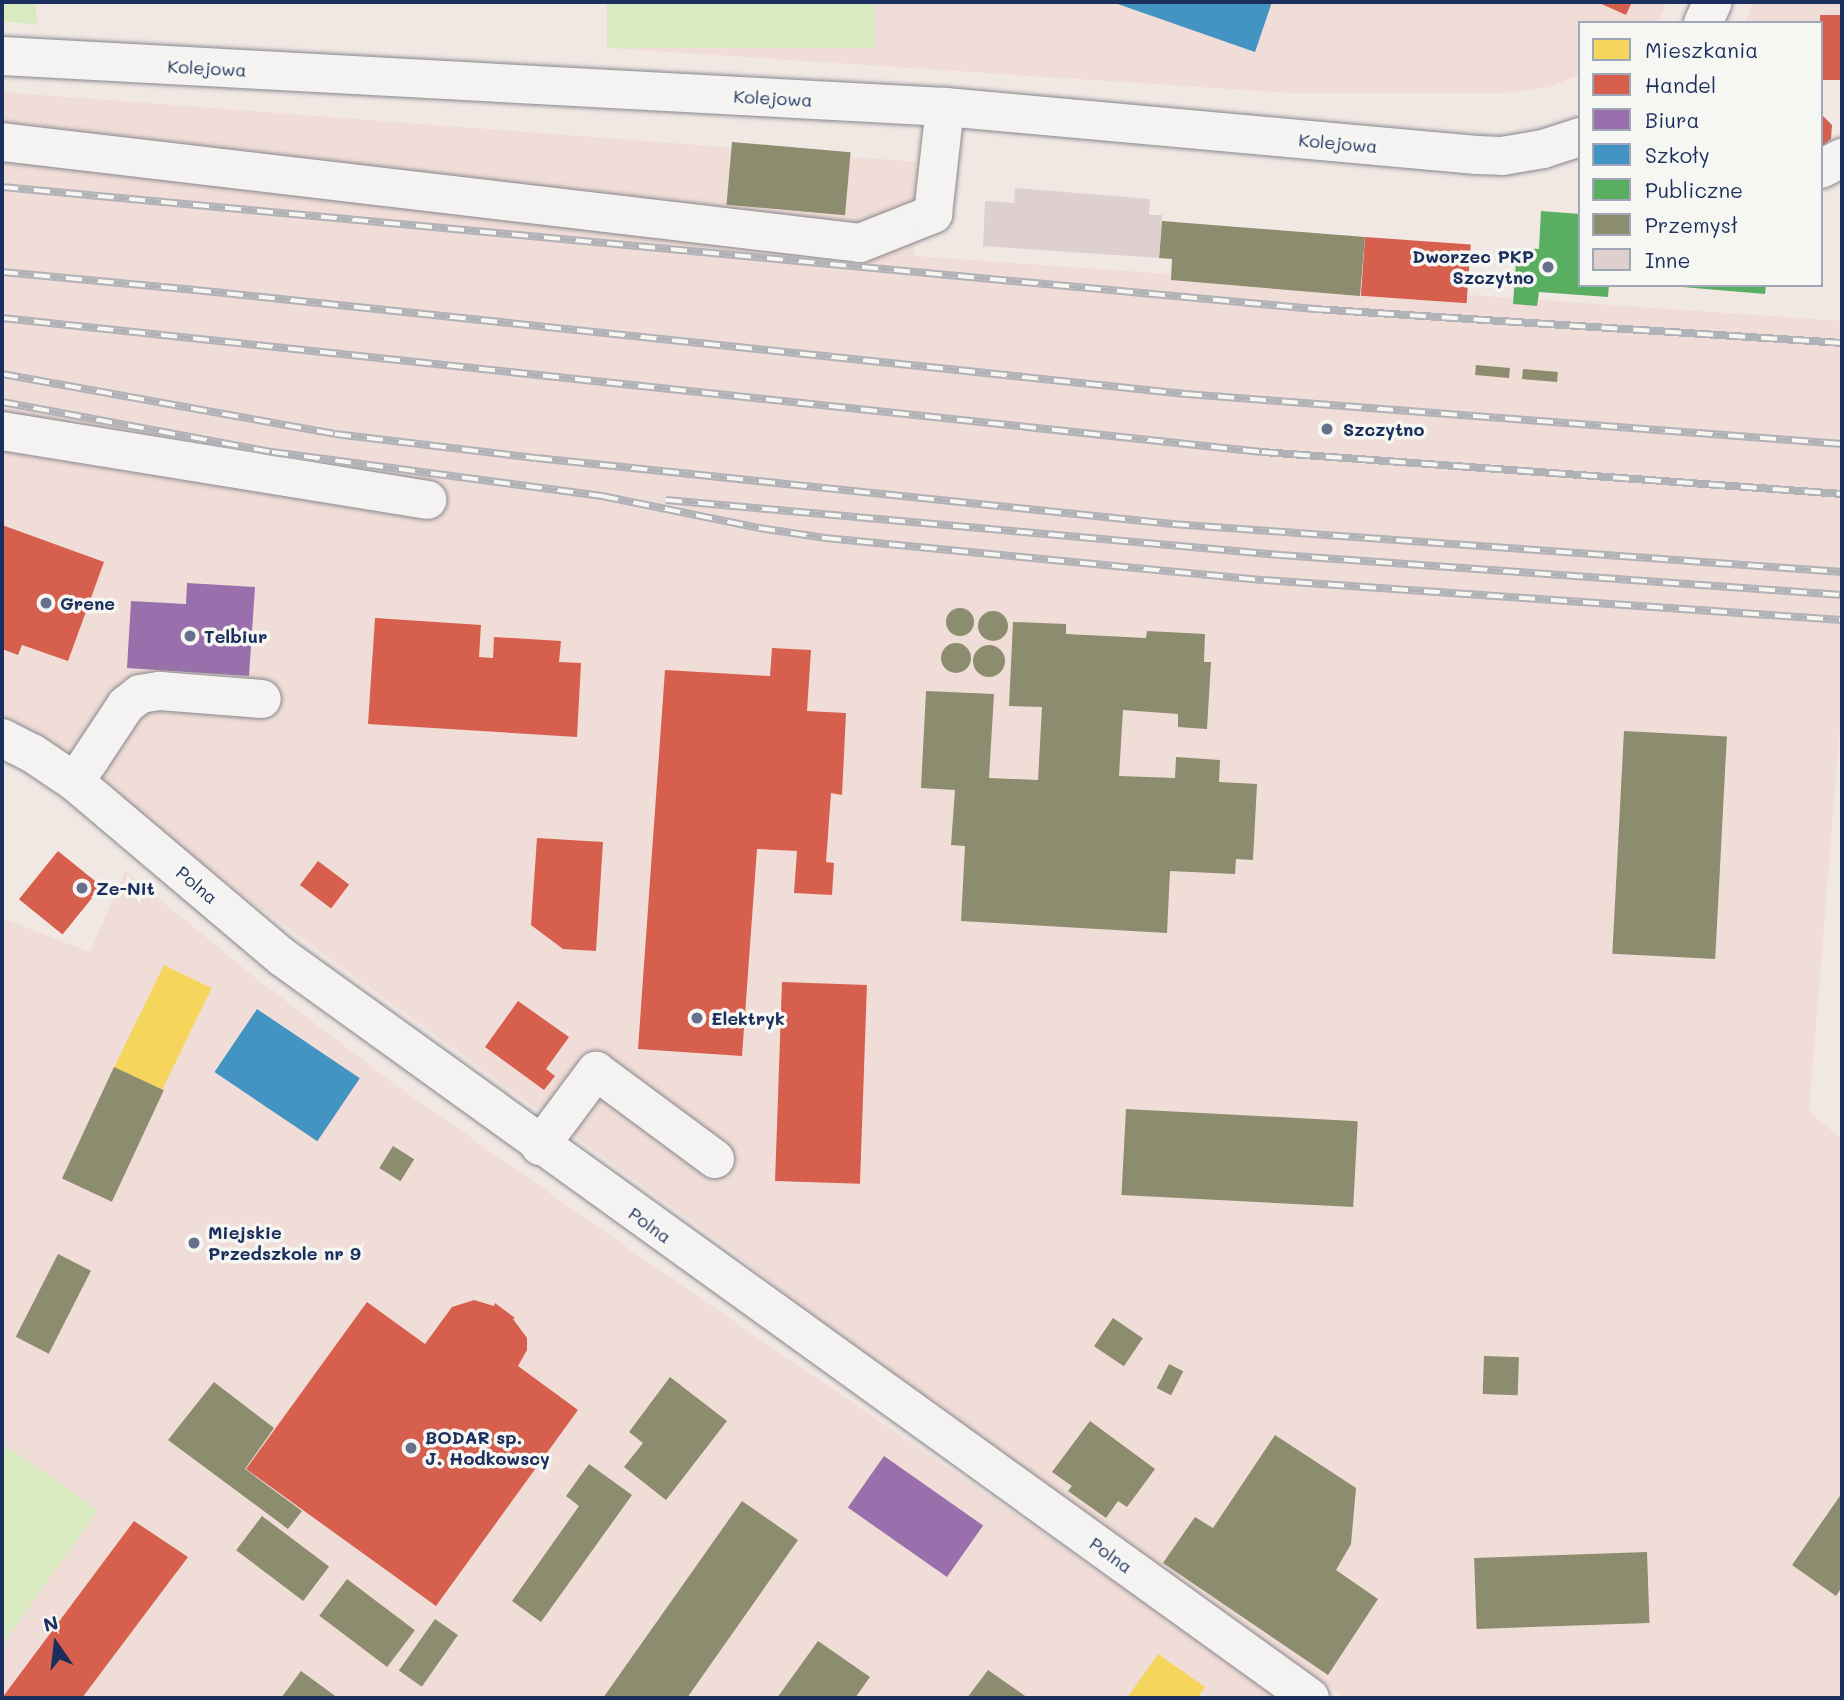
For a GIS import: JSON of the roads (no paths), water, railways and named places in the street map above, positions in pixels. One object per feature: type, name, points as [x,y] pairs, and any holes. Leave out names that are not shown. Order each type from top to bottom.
[{"type":"street","points":[[1704,21],[1713,2]]},
{"type":"street","name":"Kolejowa","points":[[2,57],[945,107],[1477,155],[1502,156],[1543,149],[1578,138]]},
{"type":"street","points":[[2,142],[860,243],[933,214],[945,107]]},
{"type":"street","points":[[1823,168],[1842,158]]},
{"type":"street","points":[[2,431],[427,500]]},
{"type":"street","points":[[75,782],[126,705],[140,694],[160,691],[262,698]]},
{"type":"street","name":"Polna","points":[[2,738],[33,753],[75,782],[282,957],[540,1146],[1310,1698]]},
{"type":"street","points":[[540,1146],[596,1071],[715,1158]]},
{"type":"railway","points":[[2,187],[1314,309],[1842,343]]},
{"type":"railway","points":[[2,272],[1186,394],[1842,444]]},
{"type":"railway","points":[[2,318],[1262,452],[1842,494]]},
{"type":"railway","points":[[2,374],[335,434],[536,458],[1173,524],[1842,572]]},
{"type":"railway","points":[[2,402],[272,452],[602,496],[759,528],[825,538],[1264,580],[1842,620]]},
{"type":"railway","points":[[666,500],[1280,555],[1842,595]]},
{"type":"place","name":"Dworzec PKP Szczytno","points":[[1548,267]]},
{"type":"place","name":"Szczytno","points":[[1327,429]]},
{"type":"place","name":"Grene","points":[[46,603]]},
{"type":"place","name":"Telbiur","points":[[190,636]]},
{"type":"place","name":"Ze-Nit","points":[[82,888]]},
{"type":"place","name":"Elektryk","points":[[697,1018]]},
{"type":"place","name":"Miejskie Przedszkole nr 9","points":[[194,1243]]},
{"type":"place","name":"BODAR sp. J. Hodkowscy","points":[[411,1448]]}]
